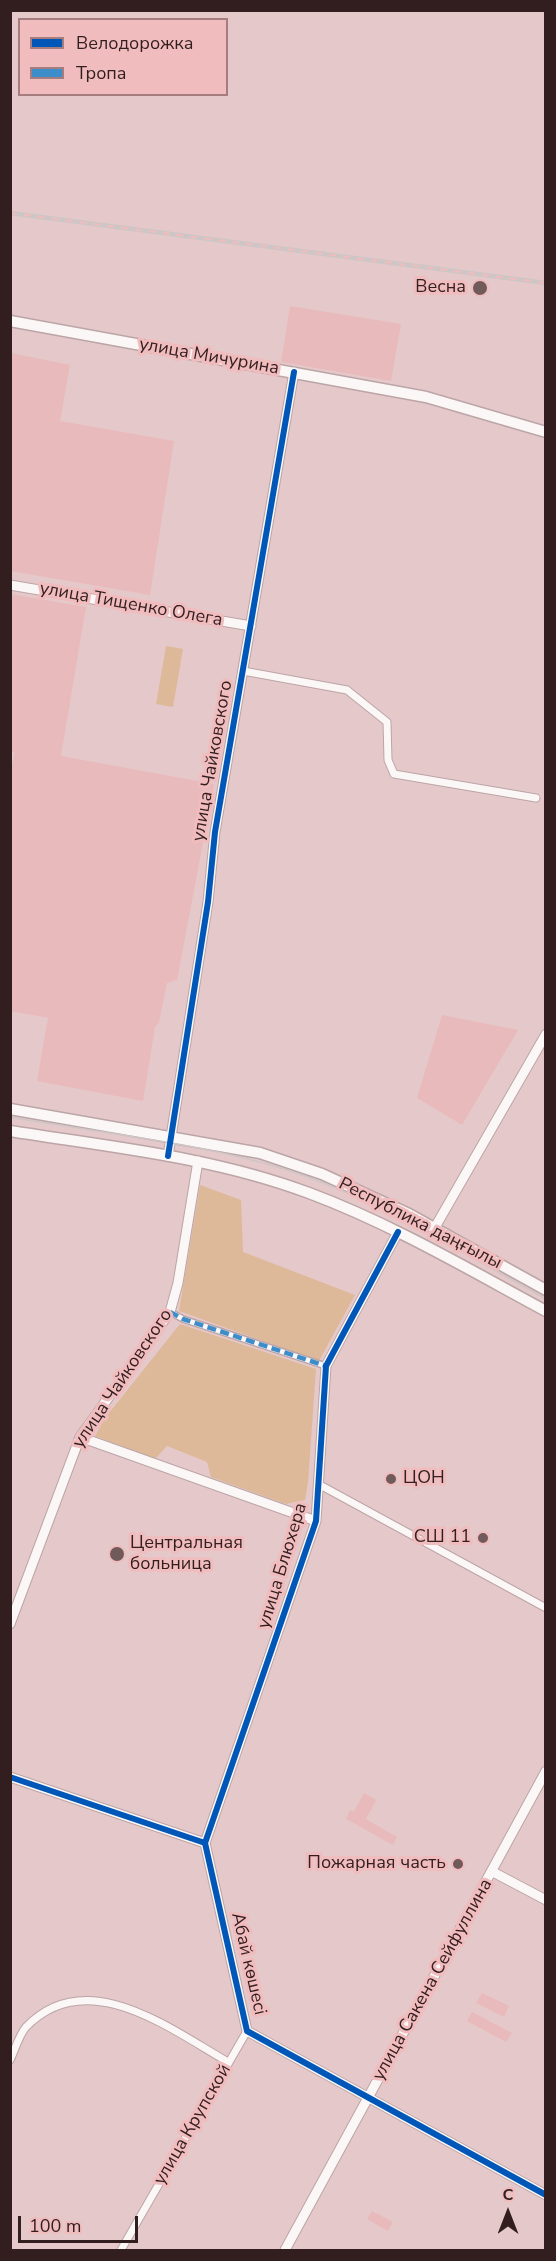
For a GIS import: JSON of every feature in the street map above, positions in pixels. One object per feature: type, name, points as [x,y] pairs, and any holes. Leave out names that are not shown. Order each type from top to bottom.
[{"type":"main road","name":"улица Мичурина","points":[[10,321],[436,400],[546,432]]},
{"type":"main road","name":"Республика даңғылы","points":[[10,1109],[260,1153],[322,1174],[409,1214],[546,1290]]},
{"type":"main road","name":"Республика даңғылы","points":[[10,1131],[198,1161],[308,1193],[398,1232],[546,1311]]},
{"type":"street","name":"улица Чайковского","points":[[168,1156],[208,902],[215,832],[294,372]]},
{"type":"street","name":"улица Тищенко Олега","points":[[10,585],[251,626]]},
{"type":"street","points":[[243,671],[347,690],[387,722],[388,760],[394,774],[536,798]]},
{"type":"street","points":[[434,1229],[546,1034]]},
{"type":"street","name":"улица Чайковского","points":[[10,1624],[80,1437],[170,1312],[178,1283],[198,1161]]},
{"type":"street","name":"улица Блюхера","points":[[205,1843],[316,1521],[326,1366],[398,1232]]},
{"type":"street","points":[[170,1312],[183,1319],[326,1366]]},
{"type":"street","points":[[80,1437],[316,1521]]},
{"type":"street","points":[[320,1485],[546,1608]]},
{"type":"street","name":"улица Сакена Сейфуллина","points":[[285,2250],[546,1771]]},
{"type":"street","points":[[10,1777],[205,1843]]},
{"type":"street","name":"Абай көшесі","points":[[205,1843],[247,2031],[546,2195]]},
{"type":"street","points":[[493,1872],[546,1900]]},
{"type":"street","points":[[10,2060],[24,2028],[51,2007],[79,1999],[101,2000],[140,2012],[228,2062]]},
{"type":"street","name":"улица Крупской","points":[[121,2250],[247,2031]]},
{"type":"shaded area","points":[[290,306],[401,324],[391,381],[281,362]]},
{"type":"shaded area","points":[[11,353],[70,365],[60,421],[174,441],[150,595],[11,571]]},
{"type":"shaded area","points":[[10,594],[86,607],[61,756],[214,784],[177,980],[167,983],[159,1022],[155,1027],[143,1101],[37,1081],[48,1018],[11,1011],[10,773],[15,753],[10,751]]},
{"type":"shaded area","points":[[166,646],[183,649],[173,707],[156,704]]},
{"type":"shaded area","points":[[442,1015],[518,1030],[462,1125],[417,1098]]},
{"type":"shaded area","points":[[200,1185],[241,1200],[243,1252],[355,1295],[319,1361],[179,1311]]},
{"type":"shaded area","points":[[180,1324],[316,1369],[305,1500],[286,1504],[211,1477],[207,1462],[167,1446],[155,1459],[95,1436],[105,1418]]},
{"type":"shaded area","points":[[364,1793],[376,1800],[366,1819],[397,1837],[393,1845],[346,1819],[350,1810],[354,1812]]},
{"type":"shaded area","points":[[482,1993],[509,2006],[504,2017],[476,2003]]},
{"type":"shaded area","points":[[472,2012],[512,2033],[506,2042],[467,2021]]},
{"type":"shaded area","points":[[372,2211],[393,2222],[388,2231],[367,2219]]},
{"type":"tram line","points":[[10,1117],[203,1149],[267,1164],[304,1176],[410,1223],[546,1299]]},
{"type":"railway","points":[[10,213],[546,283]]},
{"type":"marked path","points":[[170,1312],[183,1319],[326,1366]]},
{"type":"cycle path","points":[[168,1156],[208,902],[215,832],[294,372]]},
{"type":"cycle path","points":[[205,1843],[316,1521],[326,1366],[398,1232]]},
{"type":"cycle path","points":[[10,1777],[205,1843],[247,2031],[546,2195]]},
{"type":"place","name":"Весна","points":[[480,288]]},
{"type":"place","name":"ЦОН","points":[[391,1479]]},
{"type":"place","name":"СШ 11","points":[[483,1538]]},
{"type":"place","name":"Центральная больница","points":[[117,1554]]},
{"type":"place","name":"Пожарная часть","points":[[458,1864]]}]
